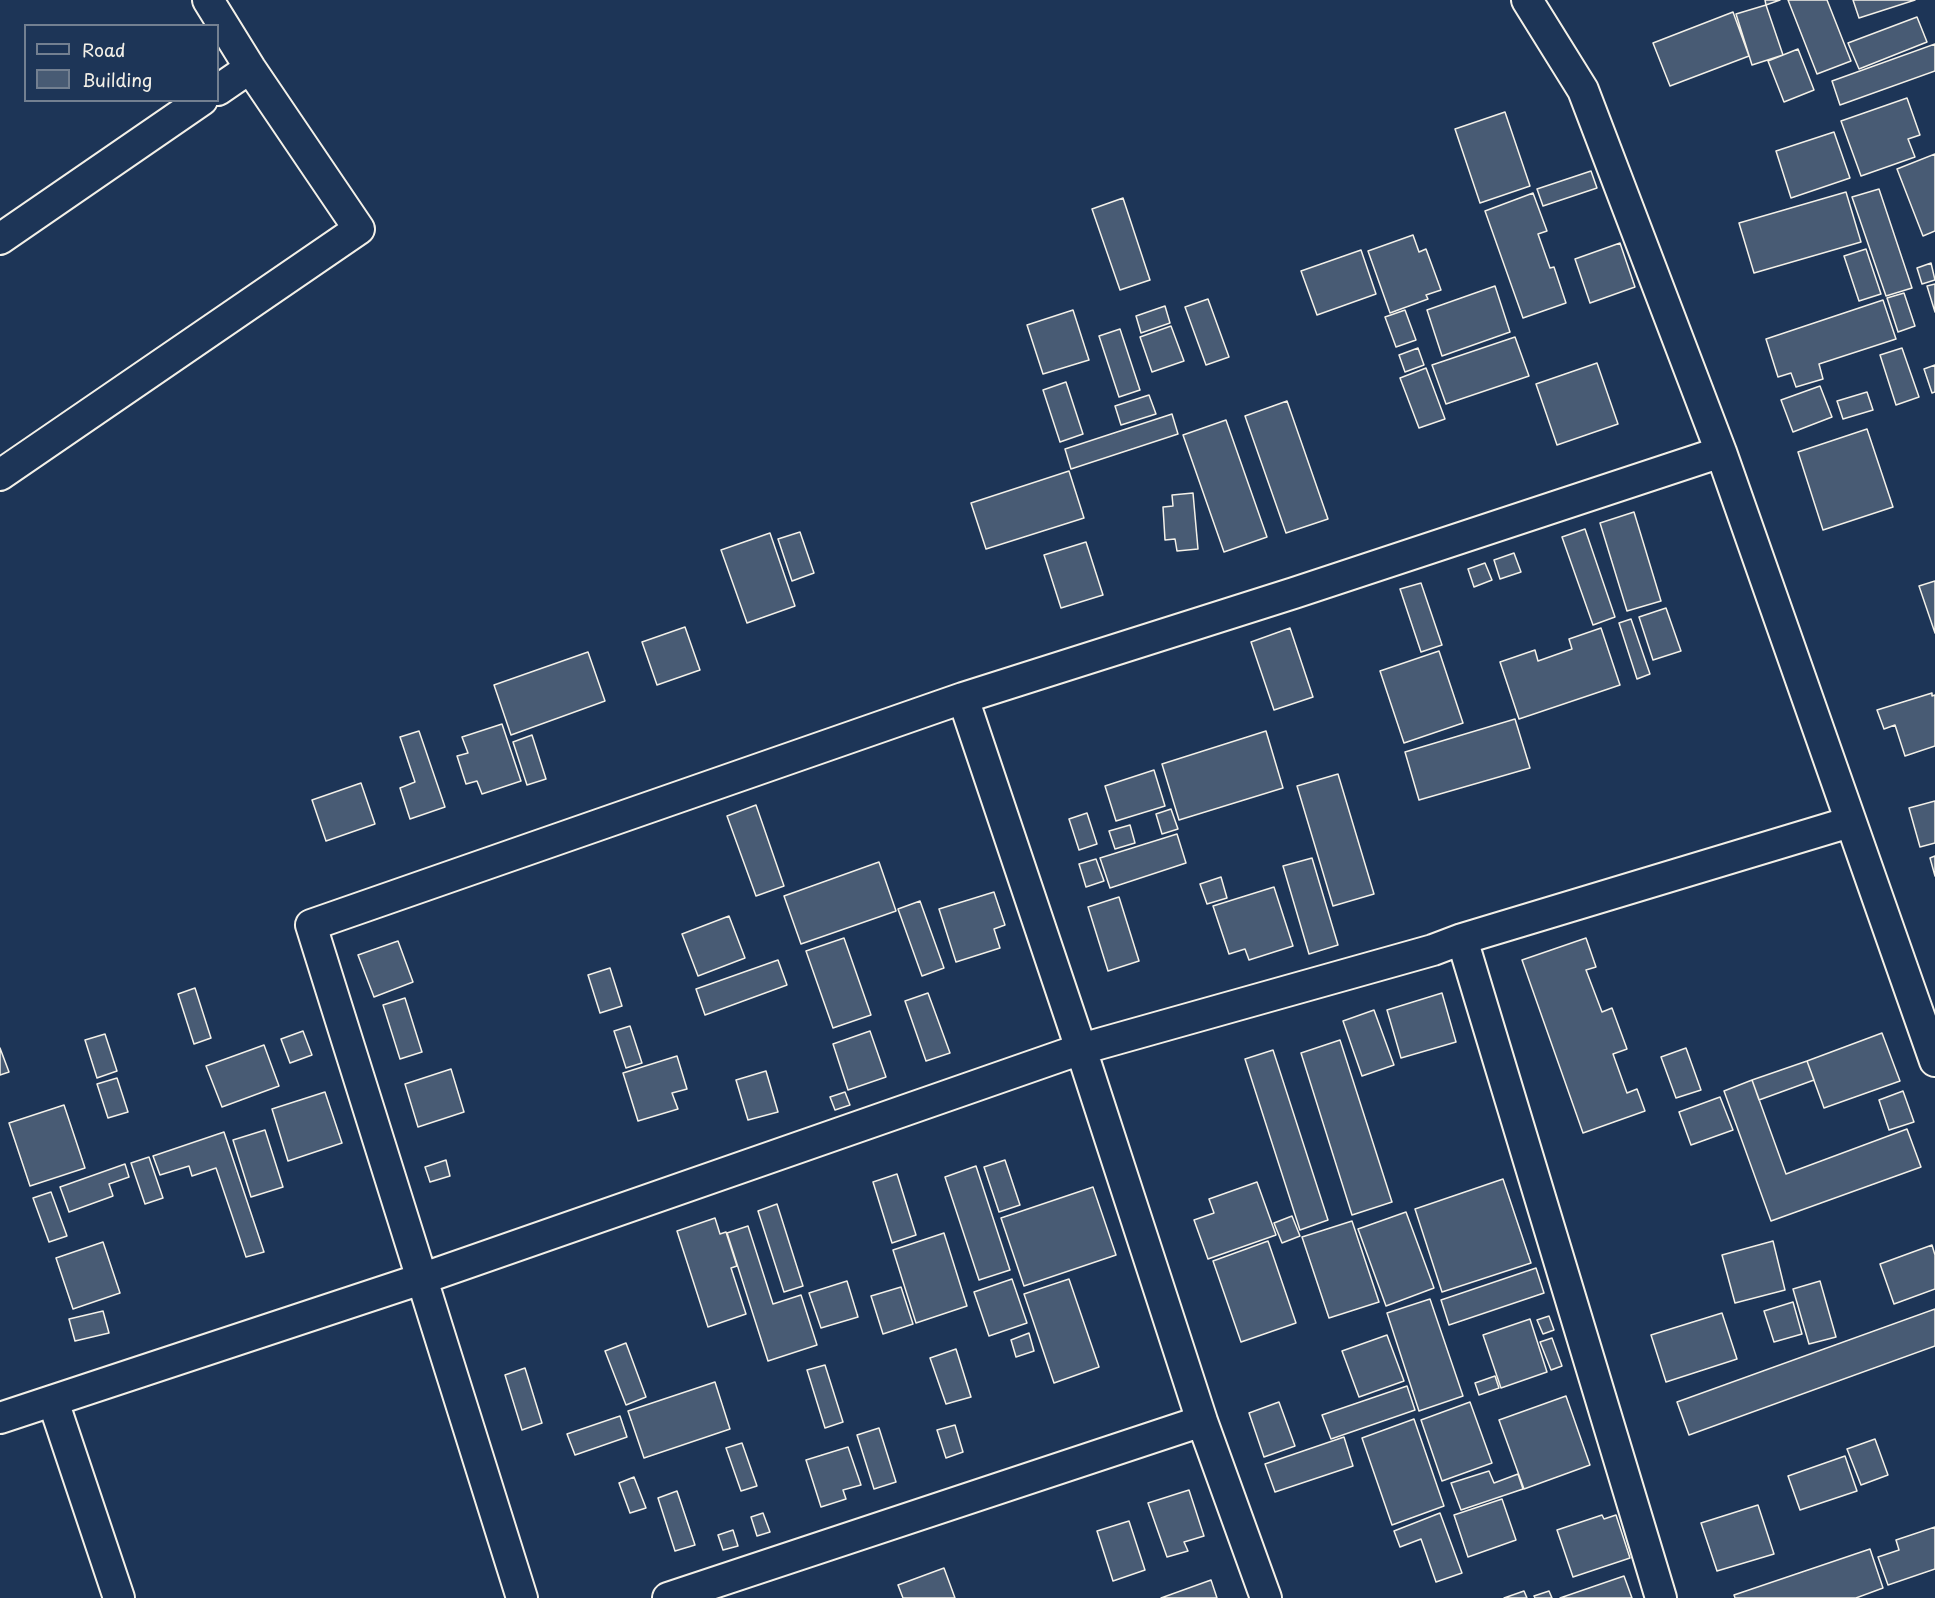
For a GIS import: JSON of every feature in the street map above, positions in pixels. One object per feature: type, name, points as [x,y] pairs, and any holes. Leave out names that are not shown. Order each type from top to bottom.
[{"type":"street","points":[[0,475],[359,229],[250,68],[208,0]]},
{"type":"street","points":[[1527,0],[1583,90],[1720,452],[1935,1061]]},
{"type":"street","points":[[219,89],[250,68]]},
{"type":"street","points":[[0,239],[199,102]]},
{"type":"street","points":[[522,1598],[311,925],[963,698],[1305,589],[1720,452]]},
{"type":"street","points":[[963,698],[1081,1049],[1202,1421],[1266,1598]]},
{"type":"street","points":[[0,1418],[421,1279],[1081,1049],[1433,950],[1462,939],[1850,822]]},
{"type":"street","points":[[1462,939],[1661,1598]]},
{"type":"street","points":[[53,1401],[119,1598]]},
{"type":"street","points":[[668,1598],[1202,1421]]},
{"type":"building","points":[[1765,0],[1780,0],[1766,5]]},
{"type":"building","points":[[1788,0],[1827,0],[1851,61],[1817,74]]},
{"type":"building","points":[[1853,0],[1915,0],[1859,18]]},
{"type":"building","points":[[1766,5],[1783,55],[1752,65],[1736,14]]},
{"type":"building","points":[[1733,12],[1749,56],[1670,86],[1653,43]]},
{"type":"building","points":[[1917,17],[1927,42],[1859,69],[1848,43]]},
{"type":"building","points":[[1935,44],[1935,71],[1840,105],[1832,81]]},
{"type":"building","points":[[1798,49],[1814,90],[1784,102],[1768,61]]},
{"type":"building","points":[[1907,98],[1920,135],[1908,139],[1915,157],[1861,176],[1841,121]]},
{"type":"building","points":[[1505,112],[1530,186],[1480,203],[1455,129]]},
{"type":"building","points":[[1834,132],[1850,178],[1791,198],[1776,151]]},
{"type":"building","points":[[1935,154],[1935,231],[1923,236],[1897,169]]},
{"type":"building","points":[[1591,171],[1597,188],[1543,206],[1537,189]]},
{"type":"building","points":[[1879,189],[1912,288],[1886,296],[1852,197]]},
{"type":"building","points":[[1846,192],[1861,242],[1754,273],[1739,223]]},
{"type":"building","points":[[1533,193],[1547,231],[1538,234],[1550,268],[1554,267],[1566,303],[1523,318],[1485,211]]},
{"type":"building","points":[[1123,198],[1150,280],[1120,290],[1092,209]]},
{"type":"building","points":[[1413,235],[1419,252],[1426,249],[1441,290],[1426,295],[1428,299],[1390,313],[1368,251]]},
{"type":"building","points":[[1620,243],[1635,287],[1590,303],[1575,259]]},
{"type":"building","points":[[1866,249],[1881,294],[1859,301],[1844,256]]},
{"type":"building","points":[[1361,250],[1376,294],[1317,315],[1301,271]]},
{"type":"building","points":[[1931,263],[1935,280],[1922,284],[1917,268]]},
{"type":"building","points":[[1935,284],[1935,312],[1927,286]]},
{"type":"building","points":[[1495,286],[1510,332],[1442,356],[1427,310]]},
{"type":"building","points":[[1904,293],[1915,326],[1898,332],[1887,298]]},
{"type":"building","points":[[1208,299],[1229,357],[1206,365],[1185,307]]},
{"type":"building","points":[[1883,300],[1896,339],[1819,364],[1823,379],[1796,387],[1791,373],[1778,377],[1766,339]]},
{"type":"building","points":[[1165,306],[1170,323],[1141,333],[1136,316]]},
{"type":"building","points":[[1073,310],[1089,360],[1043,374],[1027,325]]},
{"type":"building","points":[[1405,310],[1416,340],[1396,347],[1385,317]]},
{"type":"building","points":[[1171,326],[1184,361],[1152,372],[1140,337]]},
{"type":"building","points":[[1120,329],[1140,390],[1119,397],[1099,336]]},
{"type":"building","points":[[1515,337],[1529,376],[1446,404],[1432,365]]},
{"type":"building","points":[[1418,348],[1424,365],[1405,372],[1399,355]]},
{"type":"building","points":[[1902,348],[1919,397],[1896,405],[1880,355]]},
{"type":"building","points":[[1597,363],[1618,424],[1557,445],[1536,384]]},
{"type":"building","points":[[1935,365],[1935,392],[1932,393],[1924,369]]},
{"type":"building","points":[[1426,368],[1445,419],[1419,428],[1400,378]]},
{"type":"building","points":[[1066,382],[1083,434],[1060,442],[1043,390]]},
{"type":"building","points":[[1820,386],[1832,417],[1793,432],[1781,400]]},
{"type":"building","points":[[1867,392],[1873,410],[1843,419],[1837,401]]},
{"type":"building","points":[[1149,395],[1156,414],[1121,425],[1115,406]]},
{"type":"building","points":[[1287,401],[1328,519],[1286,533],[1245,416]]},
{"type":"building","points":[[1172,414],[1178,434],[1071,469],[1065,449]]},
{"type":"building","points":[[1226,420],[1267,537],[1224,552],[1183,435]]},
{"type":"building","points":[[1867,429],[1893,507],[1823,530],[1798,452]]},
{"type":"building","points":[[1069,471],[1084,518],[986,549],[971,503]]},
{"type":"building","points":[[1193,493],[1198,549],[1177,551],[1175,539],[1165,540],[1163,507],[1173,506],[1172,495]]},
{"type":"building","points":[[1634,512],[1661,601],[1627,611],[1600,523]]},
{"type":"building","points":[[1585,529],[1615,617],[1593,625],[1562,537]]},
{"type":"building","points":[[800,532],[814,573],[792,581],[778,539]]},
{"type":"building","points":[[770,533],[795,606],[747,623],[721,550]]},
{"type":"building","points":[[1086,542],[1103,595],[1061,608],[1044,555]]},
{"type":"building","points":[[1514,553],[1521,572],[1500,579],[1494,560]]},
{"type":"building","points":[[1485,563],[1492,580],[1474,587],[1468,569]]},
{"type":"building","points":[[1935,581],[1935,633],[1919,586]]},
{"type":"building","points":[[1421,583],[1442,645],[1421,652],[1400,589]]},
{"type":"building","points":[[1666,608],[1681,651],[1653,660],[1639,617]]},
{"type":"building","points":[[1631,619],[1650,674],[1637,679],[1619,623]]},
{"type":"building","points":[[685,627],[700,670],[657,685],[642,642]]},
{"type":"building","points":[[1290,628],[1313,697],[1274,710],[1251,642]]},
{"type":"building","points":[[1601,628],[1620,685],[1519,719],[1500,662],[1535,650],[1538,661],[1572,649],[1569,639]]},
{"type":"building","points":[[1439,651],[1463,723],[1404,743],[1380,671]]},
{"type":"building","points":[[588,652],[605,701],[511,735],[494,685]]},
{"type":"building","points":[[1932,693],[1932,696],[1935,695],[1935,746],[1905,756],[1895,725],[1884,729],[1877,710]]},
{"type":"building","points":[[1515,719],[1530,768],[1419,800],[1405,752]]},
{"type":"building","points":[[502,724],[521,781],[482,794],[477,781],[466,784],[457,756],[468,753],[462,737]]},
{"type":"building","points":[[419,731],[445,807],[410,819],[400,788],[415,782],[400,737]]},
{"type":"building","points":[[1266,731],[1283,788],[1179,820],[1162,764]]},
{"type":"building","points":[[532,735],[546,779],[527,785],[513,742]]},
{"type":"building","points":[[1154,770],[1165,806],[1116,821],[1105,786]]},
{"type":"building","points":[[1338,774],[1374,894],[1333,906],[1297,786]]},
{"type":"building","points":[[361,783],[375,824],[326,841],[312,800]]},
{"type":"building","points":[[1935,801],[1935,843],[1920,847],[1909,808]]},
{"type":"building","points":[[756,805],[784,886],[756,896],[727,816]]},
{"type":"building","points":[[1171,809],[1178,829],[1162,834],[1156,814]]},
{"type":"building","points":[[1087,813],[1097,844],[1079,850],[1069,819]]},
{"type":"building","points":[[1130,825],[1135,843],[1115,849],[1109,831]]},
{"type":"building","points":[[1177,834],[1186,863],[1110,888],[1100,858]]},
{"type":"building","points":[[1935,856],[1935,876],[1930,858]]},
{"type":"building","points":[[1312,858],[1338,945],[1309,954],[1283,866]]},
{"type":"building","points":[[1096,859],[1104,881],[1086,887],[1079,864]]},
{"type":"building","points":[[879,862],[896,911],[801,944],[784,896]]},
{"type":"building","points":[[1221,877],[1227,898],[1207,904],[1200,884]]},
{"type":"building","points":[[1274,887],[1293,946],[1249,960],[1245,949],[1229,954],[1213,906]]},
{"type":"building","points":[[994,892],[1005,925],[994,929],[1000,948],[956,962],[939,909]]},
{"type":"building","points":[[1119,897],[1139,961],[1108,971],[1088,907]]},
{"type":"building","points":[[920,901],[944,968],[922,976],[898,909]]},
{"type":"building","points":[[729,916],[745,958],[698,976],[682,934]]},
{"type":"building","points":[[844,938],[871,1015],[833,1028],[806,951]]},
{"type":"building","points":[[1586,938],[1596,967],[1586,970],[1602,1012],[1612,1008],[1627,1049],[1613,1054],[1627,1093],[1637,1089],[1645,1111],[1583,1133],[1522,960]]},
{"type":"building","points":[[398,941],[413,982],[374,997],[358,955]]},
{"type":"building","points":[[778,960],[787,985],[705,1015],[696,989]]},
{"type":"building","points":[[610,968],[622,1006],[600,1013],[588,975]]},
{"type":"building","points":[[195,988],[211,1038],[194,1044],[178,994]]},
{"type":"building","points":[[928,993],[950,1053],[926,1061],[905,1001]]},
{"type":"building","points":[[1442,993],[1456,1042],[1401,1058],[1387,1010]]},
{"type":"building","points":[[405,998],[422,1052],[400,1059],[383,1005]]},
{"type":"building","points":[[1374,1010],[1394,1065],[1362,1076],[1343,1021]]},
{"type":"building","points":[[630,1026],[642,1063],[626,1068],[614,1031]]},
{"type":"building","points":[[303,1031],[312,1055],[290,1063],[281,1039]]},
{"type":"building","points":[[870,1031],[886,1077],[848,1090],[833,1044]]},
{"type":"building","points":[[1882,1033],[1900,1081],[1824,1108],[1807,1061]]},
{"type":"building","points":[[105,1034],[117,1071],[97,1078],[85,1040]]},
{"type":"building","points":[[1340,1040],[1392,1202],[1352,1215],[1301,1053]]},
{"type":"building","points":[[264,1045],[279,1086],[222,1107],[206,1066]]},
{"type":"building","points":[[0,1048],[9,1072],[0,1075]]},
{"type":"building","points":[[1686,1048],[1701,1090],[1676,1098],[1661,1057]]},
{"type":"building","points":[[1273,1050],[1328,1220],[1300,1230],[1245,1059]]},
{"type":"building","points":[[677,1056],[687,1089],[672,1093],[678,1109],[638,1121],[623,1073]]},
{"type":"building","points":[[1807,1061],[1814,1080],[1759,1100],[1752,1080]]},
{"type":"building","points":[[451,1069],[464,1112],[418,1127],[405,1084]]},
{"type":"building","points":[[766,1071],[778,1112],[748,1120],[736,1080]]},
{"type":"building","points":[[117,1078],[128,1112],[108,1118],[97,1084]]},
{"type":"building","points":[[1752,1080],[1786,1174],[1907,1129],[1921,1167],[1771,1221],[1724,1091]]},
{"type":"building","points":[[1903,1091],[1914,1122],[1889,1130],[1879,1100]]},
{"type":"building","points":[[325,1092],[342,1143],[288,1161],[272,1109]]},
{"type":"building","points":[[845,1092],[850,1105],[835,1110],[830,1097]]},
{"type":"building","points":[[1720,1097],[1733,1130],[1691,1145],[1679,1112]]},
{"type":"building","points":[[64,1105],[85,1168],[30,1186],[9,1123]]},
{"type":"building","points":[[265,1130],[283,1187],[251,1197],[233,1140]]},
{"type":"building","points":[[224,1132],[264,1252],[246,1257],[216,1168],[192,1176],[189,1166],[160,1175],[153,1156]]},
{"type":"building","points":[[149,1157],[163,1198],[145,1204],[131,1163]]},
{"type":"building","points":[[446,1160],[450,1176],[430,1182],[425,1167]]},
{"type":"building","points":[[1005,1160],[1020,1205],[999,1212],[984,1167]]},
{"type":"building","points":[[125,1164],[129,1177],[109,1184],[113,1196],[69,1212],[60,1187]]},
{"type":"building","points":[[976,1166],[1010,1270],[979,1280],[945,1177]]},
{"type":"building","points":[[897,1174],[916,1235],[892,1243],[873,1182]]},
{"type":"building","points":[[1503,1179],[1531,1263],[1442,1292],[1415,1209]]},
{"type":"building","points":[[1257,1182],[1276,1235],[1208,1259],[1194,1220],[1214,1213],[1209,1199]]},
{"type":"building","points":[[1093,1187],[1116,1255],[1024,1286],[1001,1218]]},
{"type":"building","points":[[51,1192],[67,1236],[49,1242],[33,1198]]},
{"type":"building","points":[[777,1204],[803,1286],[784,1292],[758,1211]]},
{"type":"building","points":[[1406,1212],[1434,1288],[1386,1306],[1358,1229]]},
{"type":"building","points":[[1292,1216],[1300,1236],[1282,1243],[1274,1223]]},
{"type":"building","points":[[715,1218],[720,1234],[726,1232],[737,1266],[731,1268],[746,1314],[708,1327],[677,1231]]},
{"type":"building","points":[[1352,1221],[1379,1302],[1329,1318],[1302,1237]]},
{"type":"building","points":[[748,1226],[773,1304],[801,1295],[817,1345],[768,1361],[727,1233]]},
{"type":"building","points":[[944,1233],[967,1306],[916,1323],[893,1250]]},
{"type":"building","points":[[1268,1241],[1296,1323],[1241,1342],[1213,1261]]},
{"type":"building","points":[[1773,1241],[1785,1290],[1735,1303],[1722,1255]]},
{"type":"building","points":[[103,1242],[120,1293],[73,1309],[56,1258]]},
{"type":"building","points":[[1932,1245],[1935,1255],[1935,1289],[1894,1304],[1880,1264]]},
{"type":"building","points":[[1536,1268],[1544,1293],[1449,1325],[1441,1300]]},
{"type":"building","points":[[1012,1279],[1027,1323],[989,1336],[974,1292]]},
{"type":"building","points":[[1069,1279],[1099,1367],[1054,1383],[1024,1294]]},
{"type":"building","points":[[847,1281],[858,1317],[821,1328],[809,1293]]},
{"type":"building","points":[[1820,1281],[1836,1337],[1809,1344],[1793,1289]]},
{"type":"building","points":[[901,1287],[913,1324],[883,1334],[871,1296]]},
{"type":"building","points":[[1430,1299],[1463,1396],[1419,1411],[1387,1313]]},
{"type":"building","points":[[1793,1302],[1802,1334],[1774,1342],[1764,1311]]},
{"type":"building","points":[[1935,1309],[1935,1346],[1689,1435],[1677,1402]]},
{"type":"building","points":[[103,1311],[109,1333],[75,1341],[69,1319]]},
{"type":"building","points":[[1722,1313],[1737,1359],[1666,1382],[1651,1335]]},
{"type":"building","points":[[1549,1316],[1554,1330],[1543,1334],[1537,1320]]},
{"type":"building","points":[[1530,1319],[1547,1372],[1501,1388],[1483,1335]]},
{"type":"building","points":[[1029,1333],[1034,1351],[1016,1357],[1011,1340]]},
{"type":"building","points":[[1387,1335],[1404,1381],[1359,1397],[1342,1351]]},
{"type":"building","points":[[1552,1338],[1562,1366],[1551,1370],[1540,1342]]},
{"type":"building","points":[[626,1343],[646,1397],[626,1405],[605,1351]]},
{"type":"building","points":[[956,1349],[971,1397],[946,1404],[930,1358]]},
{"type":"building","points":[[825,1365],[843,1422],[825,1428],[807,1370]]},
{"type":"building","points":[[525,1368],[542,1423],[522,1430],[505,1375]]},
{"type":"building","points":[[1495,1376],[1499,1388],[1479,1395],[1475,1383]]},
{"type":"building","points":[[715,1382],[730,1429],[644,1458],[628,1411]]},
{"type":"building","points":[[1407,1386],[1415,1410],[1331,1439],[1322,1415]]},
{"type":"building","points":[[1566,1396],[1590,1465],[1524,1489],[1499,1420]]},
{"type":"building","points":[[1279,1402],[1295,1446],[1264,1457],[1249,1413]]},
{"type":"building","points":[[1470,1402],[1492,1463],[1442,1481],[1421,1420]]},
{"type":"building","points":[[620,1416],[627,1437],[575,1455],[567,1434]]},
{"type":"building","points":[[1414,1419],[1444,1506],[1392,1525],[1362,1438]]},
{"type":"building","points":[[955,1425],[963,1452],[946,1458],[937,1430]]},
{"type":"building","points":[[879,1428],[896,1482],[874,1489],[857,1435]]},
{"type":"building","points":[[1344,1437],[1353,1466],[1275,1492],[1265,1464]]},
{"type":"building","points":[[1875,1439],[1888,1475],[1861,1485],[1847,1449]]},
{"type":"building","points":[[742,1443],[757,1486],[741,1491],[726,1448]]},
{"type":"building","points":[[848,1447],[861,1485],[843,1490],[846,1499],[821,1507],[806,1460]]},
{"type":"building","points":[[1845,1456],[1857,1491],[1800,1510],[1788,1476]]},
{"type":"building","points":[[1489,1471],[1494,1483],[1518,1474],[1523,1489],[1461,1510],[1451,1483]]},
{"type":"building","points":[[634,1477],[646,1508],[630,1513],[619,1483]]},
{"type":"building","points":[[1189,1490],[1204,1536],[1184,1542],[1188,1551],[1167,1557],[1148,1503]]},
{"type":"building","points":[[677,1491],[695,1545],[675,1551],[658,1498]]},
{"type":"building","points":[[1502,1499],[1516,1540],[1468,1557],[1454,1515]]},
{"type":"building","points":[[1758,1505],[1774,1554],[1717,1571],[1701,1523]]},
{"type":"building","points":[[763,1513],[770,1532],[757,1536],[751,1517]]},
{"type":"building","points":[[1440,1513],[1462,1573],[1436,1582],[1421,1539],[1400,1547],[1394,1531]]},
{"type":"building","points":[[1602,1515],[1604,1519],[1616,1515],[1630,1558],[1573,1577],[1557,1530]]},
{"type":"building","points":[[1129,1521],[1145,1570],[1113,1581],[1097,1531]]},
{"type":"building","points":[[1935,1527],[1935,1569],[1888,1585],[1878,1557],[1899,1550],[1896,1540]]},
{"type":"building","points":[[733,1530],[738,1546],[723,1550],[718,1535]]},
{"type":"building","points":[[1870,1549],[1883,1588],[1856,1598],[1735,1598],[1734,1595]]},
{"type":"building","points":[[944,1568],[955,1598],[903,1598],[898,1585]]},
{"type":"building","points":[[1624,1576],[1632,1598],[1560,1598]]},
{"type":"building","points":[[1211,1580],[1217,1598],[1161,1598]]},
{"type":"building","points":[[1524,1591],[1527,1598],[1504,1598]]},
{"type":"building","points":[[1549,1591],[1552,1598],[1535,1598],[1534,1596]]}]
